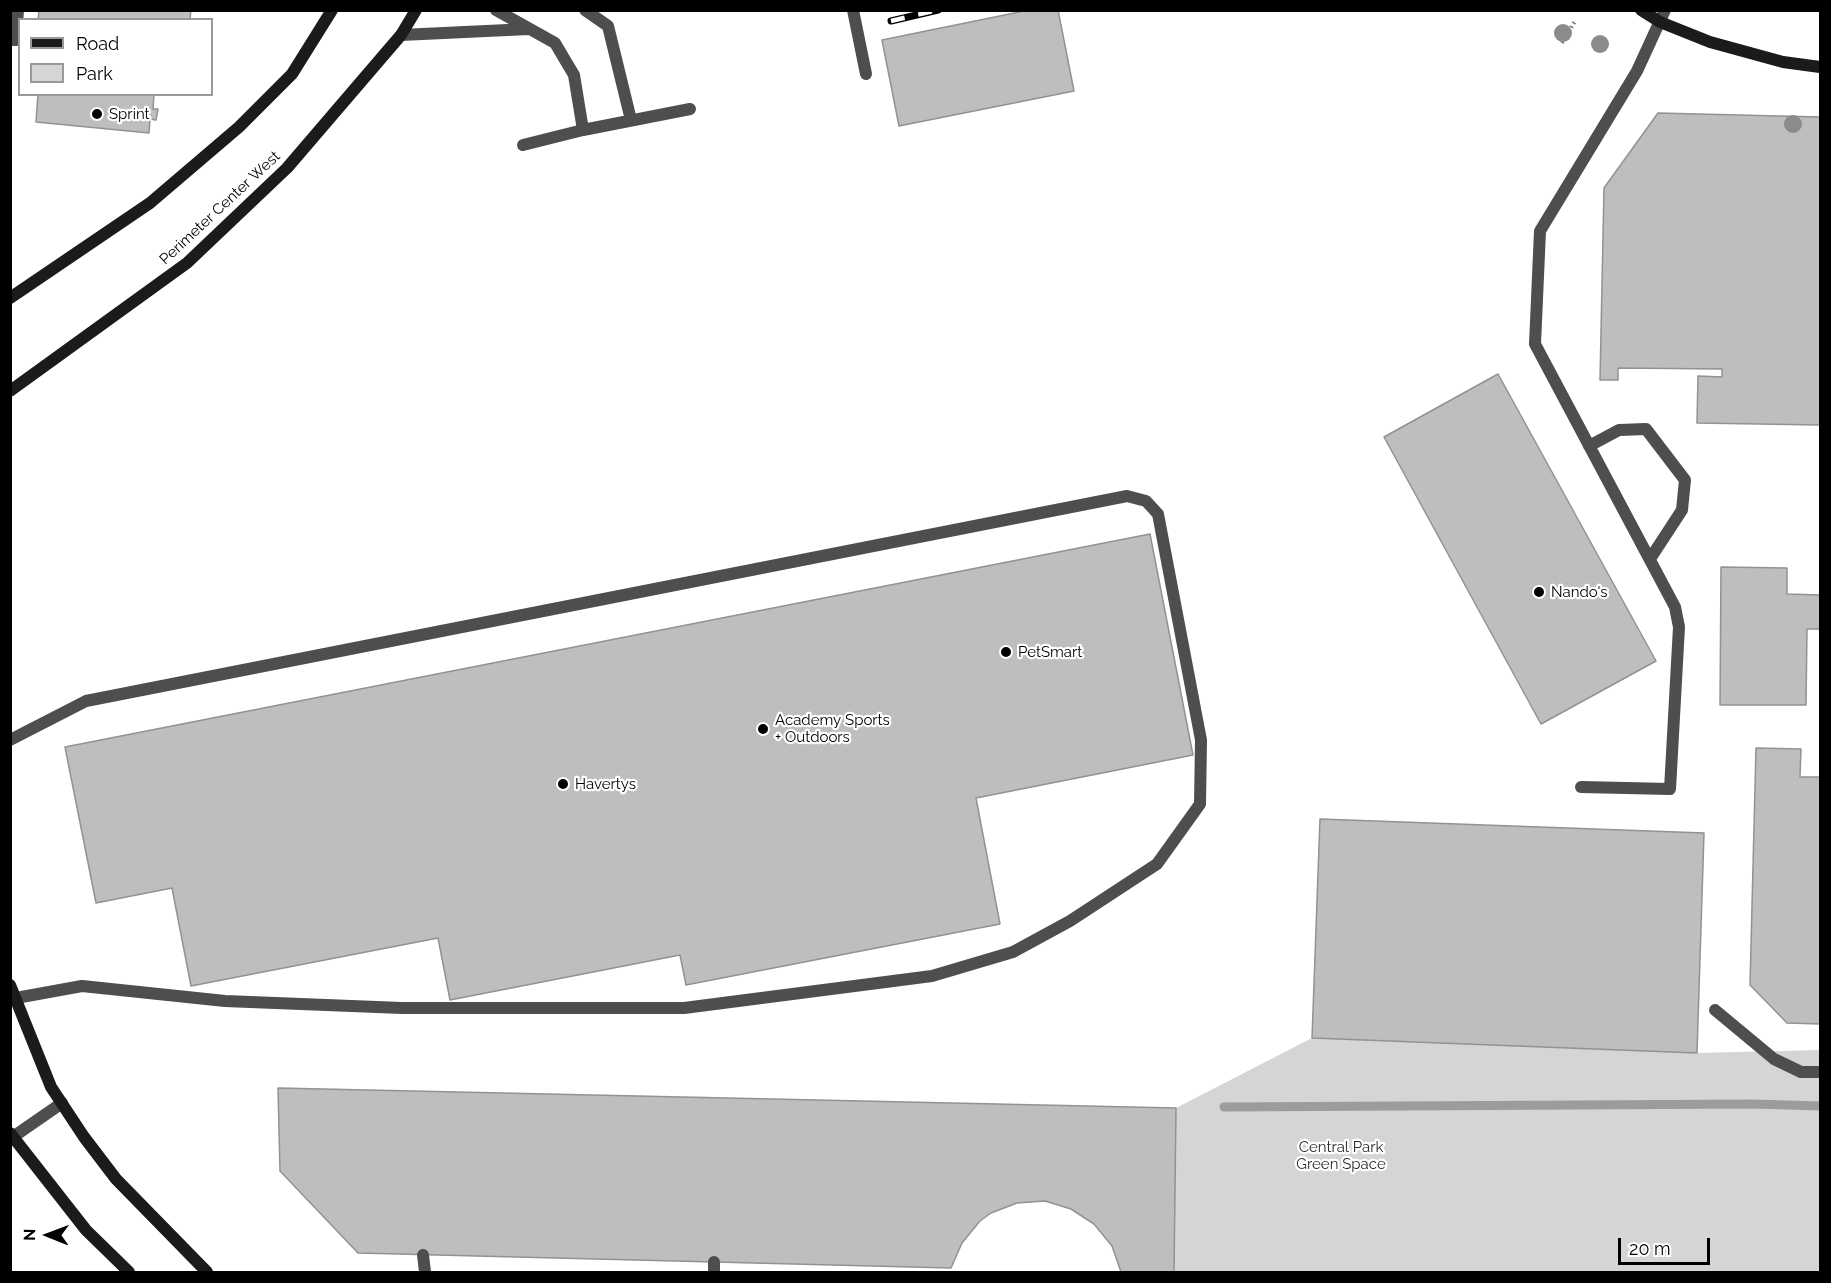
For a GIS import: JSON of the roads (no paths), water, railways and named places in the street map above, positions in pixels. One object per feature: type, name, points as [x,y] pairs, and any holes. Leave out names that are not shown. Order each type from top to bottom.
[{"type":"main road","points":[[10,298],[150,203],[239,127],[292,74],[332,10]]},
{"type":"main road","name":"Perimeter Center West","points":[[10,391],[187,263],[287,168],[401,34],[416,10]]},
{"type":"main road","points":[[1641,10],[1663,16],[1710,42],[1783,62],[1821,67]]},
{"type":"main road","points":[[10,985],[51,1087],[116,1179],[207,1272]]},
{"type":"main road","points":[[12,1137],[86,1230],[129,1272]]},
{"type":"street","points":[[10,40],[15,40],[18,10]]},
{"type":"street","points":[[496,10],[555,43],[574,75],[583,130]]},
{"type":"street","points":[[585,10],[608,26],[631,120]]},
{"type":"street","points":[[853,10],[866,74]]},
{"type":"street","points":[[1581,787],[1670,789],[1679,627],[1675,607],[1535,344],[1540,231],[1637,71],[1663,16]]},
{"type":"street","points":[[401,34],[529,29]]},
{"type":"street","points":[[523,145],[583,130],[690,109]]},
{"type":"street","points":[[1589,446],[1619,430],[1646,429],[1685,480],[1682,510],[1650,559]]},
{"type":"street","points":[[10,740],[87,701],[1127,496],[1146,501],[1158,514],[1202,741],[1200,804],[1157,864],[1070,921],[1013,952],[932,976],[684,1008],[402,1008],[225,1001],[81,986],[16,998]]},
{"type":"street","points":[[1714,1010],[1774,1059],[1801,1072],[1821,1072]]},
{"type":"street","points":[[12,1137],[62,1103]]},
{"type":"street","points":[[423,1255],[425,1272]]},
{"type":"waterway","points":[[1224,1107],[1753,1104],[1820,1106]]},
{"type":"railway","points":[[891,21],[938,10]]},
{"type":"place","name":"Sprint","points":[[97,114]]},
{"type":"place","name":"Nando's","points":[[1539,592]]},
{"type":"place","name":"PetSmart","points":[[1006,652]]},
{"type":"place","name":"Academy Sports + Outdoors","points":[[763,729]]},
{"type":"place","name":"Havertys","points":[[563,784]]},
{"type":"park label","name":"Central Park Green Space","points":[[1341,1156]]}]
